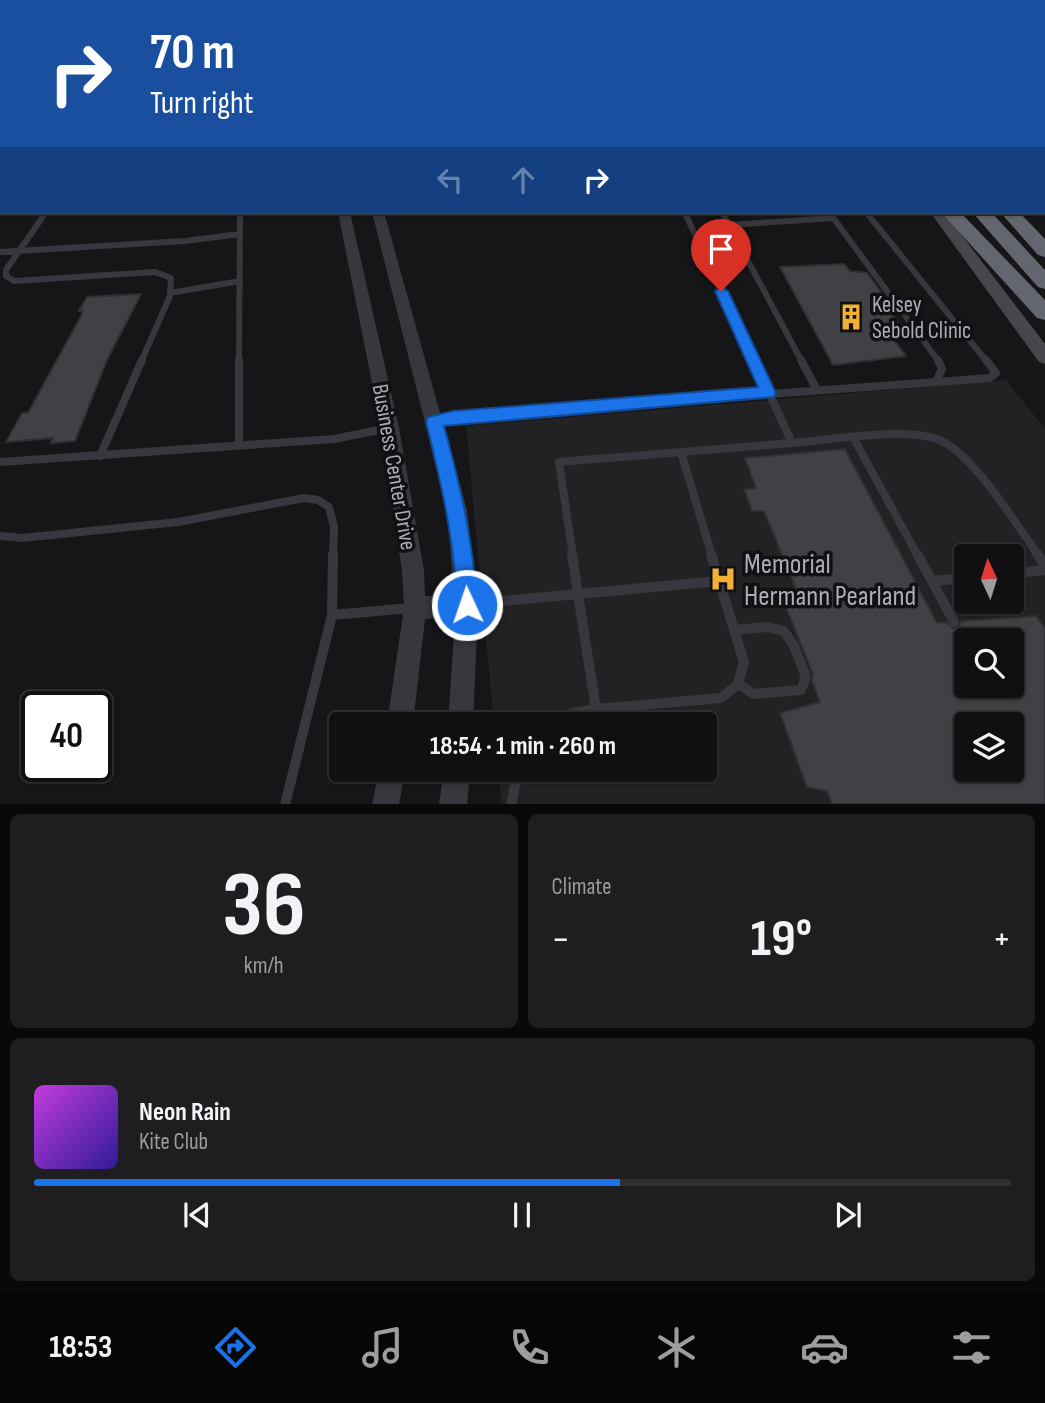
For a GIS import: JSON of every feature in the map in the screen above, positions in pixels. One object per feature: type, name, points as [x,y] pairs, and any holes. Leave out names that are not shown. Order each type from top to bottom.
[{"type":"highway","points":[[952,214],[1045,313]]},
{"type":"highway","points":[[983,214],[1045,282]]},
{"type":"highway","points":[[1011,214],[1045,251]]},
{"type":"highway","points":[[1029,214],[1045,231]]},
{"type":"main road","points":[[938,214],[1045,357]]},
{"type":"street","name":"Business Center Drive","points":[[344,214],[346,233],[390,428],[412,559],[415,608],[402,712]]},
{"type":"street","name":"Business Center Drive","points":[[379,214],[457,510],[467,605],[466,680],[462,712]]},
{"type":"street","points":[[415,608],[467,605]]},
{"type":"street","points":[[384,804],[389,782]]},
{"type":"street","points":[[453,804],[456,782]]},
{"type":"lane","points":[[45,214],[6,270],[6,276],[14,281],[155,272],[171,278],[170,293],[100,456]]},
{"type":"lane","points":[[239,445],[240,214]]},
{"type":"lane","points":[[687,214],[792,443]]},
{"type":"lane","points":[[723,214],[817,390]]},
{"type":"lane","points":[[434,422],[453,417],[990,378],[996,373],[868,214]]},
{"type":"lane","points":[[729,225],[831,215],[938,360],[942,369],[936,382]]},
{"type":"lane","points":[[0,252],[240,234]]},
{"type":"lane","points":[[170,293],[240,281]]},
{"type":"lane","points":[[0,463],[334,439],[390,428]]},
{"type":"lane","points":[[596,709],[559,462],[854,439],[915,436],[940,439],[955,448],[970,463],[1045,567],[1024,571]]},
{"type":"lane","points":[[854,439],[954,622]]},
{"type":"lane","points":[[579,712],[721,698],[738,684],[744,662],[681,452]]},
{"type":"lane","points":[[0,536],[22,538],[178,522],[304,498],[318,500],[329,507],[334,527],[332,615],[285,804]]},
{"type":"lane","points":[[932,581],[954,579]]},
{"type":"lane","points":[[467,605],[719,580]]},
{"type":"lane","points":[[332,615],[415,608]]},
{"type":"lane","points":[[734,630],[777,626],[790,635],[806,677],[801,690],[754,694],[738,684]]},
{"type":"lane","points":[[512,804],[516,782]]},
{"type":"shaded area","name":"Memorial Hermann Pearland","points":[[1006,380],[1045,429],[1045,804],[501,804],[500,782],[717,782],[717,712],[493,712],[466,426]]},
{"type":"building","name":"Kelsey Sebold Clinic","points":[[844,264],[850,271],[867,273],[884,296],[886,306],[898,322],[888,332],[906,356],[833,365],[780,267]]},
{"type":"building","points":[[141,294],[107,360],[75,441],[51,443],[53,438],[6,442],[22,413],[28,413],[81,316],[83,311],[79,311],[87,297]]},
{"type":"building","points":[[845,449],[937,623],[946,622],[954,629],[954,698],[1024,698],[1024,628],[956,628],[961,621],[1036,616],[1045,628],[1045,804],[832,804],[827,791],[807,787],[780,713],[820,702],[812,681],[813,674],[782,597],[798,593],[764,511],[752,511],[744,489],[756,488],[745,458]]},
{"type":"place","name":"Kelsey Sebold Clinic","points":[[851,317]]},
{"type":"place","name":"Memorial Hermann Pearland","points":[[723,579]]},
{"type":"route","points":[[467,605],[457,510],[434,422],[453,417],[768,393],[721,291]]}]
